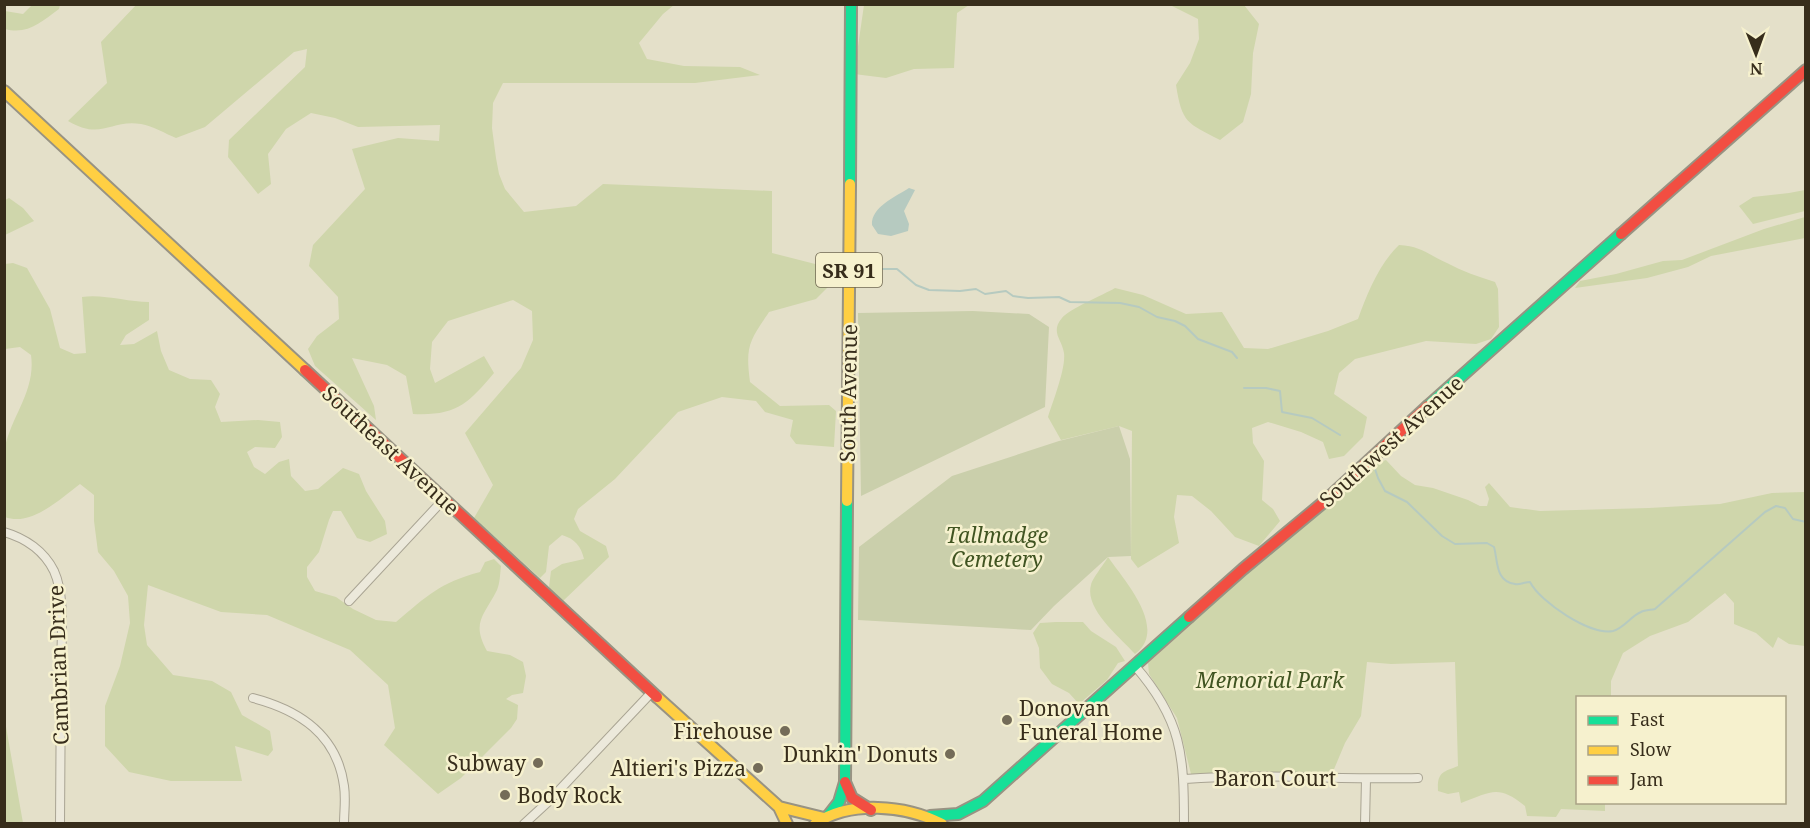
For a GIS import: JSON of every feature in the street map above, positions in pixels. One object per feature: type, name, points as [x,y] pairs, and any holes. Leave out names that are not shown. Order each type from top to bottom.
[{"type":"street","name":"South Avenue","points":[[822,819],[839,802],[845,782],[851,4]]},
{"type":"street","name":"Southwest Avenue","points":[[930,816],[955,816],[973,808],[1236,575],[1325,501],[1422,411],[1806,70]]},
{"type":"street","name":"Southeast Avenue","points":[[4,91],[779,807],[787,824]]},
{"type":"street","points":[[348,600],[444,499]]},
{"type":"street","name":"Cambrian Drive","points":[[4,532],[16,535],[31,544],[45,557],[54,571],[59,588],[61,630],[60,824]]},
{"type":"street","points":[[1135,666],[1166,710],[1176,734],[1185,779],[1184,824]]},
{"type":"street","points":[[524,824],[549,801],[652,692]]},
{"type":"street","points":[[253,698],[278,705],[299,715],[315,728],[328,744],[340,767],[344,784],[344,824]]},
{"type":"street","name":"Baron Court","points":[[1185,779],[1210,777],[1418,778]]},
{"type":"street","points":[[1365,824],[1366,779]]},
{"type":"street","points":[[845,782],[853,800],[872,810]]},
{"type":"street","name":"Southeast Avenue","points":[[779,807],[822,819]]},
{"type":"street","name":"Southwest Avenue","points":[[965,824],[973,808]]},
{"type":"street","points":[[822,819],[841,812],[872,810],[909,812],[930,816],[942,824]]},
{"type":"green space","points":[[137,4],[674,5],[663,14],[639,43],[647,59],[684,66],[740,67],[760,75],[695,83],[503,83],[493,103],[492,128],[499,174],[505,189],[524,212],[576,206],[603,184],[772,191],[772,253],[827,267],[832,283],[816,299],[769,312],[750,344],[748,360],[750,382],[780,406],[829,405],[836,411],[834,447],[796,444],[790,436],[793,420],[765,412],[756,401],[722,397],[678,412],[615,479],[578,509],[574,519],[580,531],[606,546],[609,557],[563,601],[549,587],[551,571],[562,564],[584,559],[574,541],[562,535],[549,546],[546,572],[540,578],[474,518],[493,485],[465,433],[521,368],[533,340],[532,311],[513,300],[448,321],[432,342],[430,369],[435,383],[484,356],[494,373],[476,393],[460,406],[440,413],[413,414],[406,376],[387,365],[352,358],[374,406],[376,420],[315,366],[308,349],[317,336],[339,319],[338,297],[309,266],[313,245],[365,189],[352,149],[398,138],[439,141],[440,125],[358,127],[335,118],[311,113],[286,129],[268,154],[271,184],[258,194],[228,157],[229,140],[305,67],[307,49],[294,52],[205,127],[176,138],[141,124],[130,123],[89,129],[68,121],[107,83],[101,42]]},
{"type":"green space","points":[[32,5],[60,5],[59,9],[34,26],[21,30],[5,29],[5,11],[23,14]]},
{"type":"green space","points":[[864,5],[969,5],[957,13],[954,68],[914,69],[886,78],[854,74]]},
{"type":"green space","points":[[1170,5],[1244,5],[1259,24],[1253,53],[1251,94],[1243,122],[1220,140],[1193,125],[1184,115],[1181,107],[1176,85],[1190,63],[1199,39],[1198,19]]},
{"type":"green space","points":[[1805,190],[1805,211],[1753,224],[1739,206],[1753,197]]},
{"type":"green space","points":[[9,198],[23,208],[34,221],[5,235],[5,200]]},
{"type":"green space","points":[[1805,217],[1805,238],[1711,256],[1688,267],[1647,278],[1575,288],[1580,281],[1663,261],[1682,260],[1764,229]]},
{"type":"green space","points":[[1399,245],[1419,249],[1459,269],[1495,282],[1498,289],[1499,327],[1491,339],[1476,344],[1426,341],[1355,359],[1339,373],[1334,394],[1367,417],[1363,437],[1344,456],[1329,459],[1323,442],[1301,432],[1268,422],[1252,428],[1253,443],[1264,461],[1262,500],[1273,509],[1280,521],[1259,546],[1235,537],[1211,511],[1192,496],[1177,495],[1174,517],[1179,543],[1138,568],[1131,559],[1132,431],[1119,426],[1061,440],[1048,417],[1063,367],[1064,353],[1057,332],[1062,318],[1079,306],[1115,288],[1143,295],[1186,314],[1222,312],[1244,348],[1268,349],[1328,331],[1358,319],[1380,270]]},
{"type":"green space","points":[[13,263],[27,268],[50,309],[60,348],[74,354],[86,353],[82,297],[149,302],[149,320],[126,335],[120,345],[134,344],[157,331],[161,351],[169,370],[190,379],[211,380],[220,394],[215,407],[221,422],[258,420],[280,422],[282,437],[275,448],[255,447],[247,452],[254,467],[265,474],[279,462],[289,459],[291,476],[305,491],[318,489],[343,468],[359,474],[366,491],[385,521],[387,534],[370,542],[357,538],[341,511],[333,511],[319,552],[307,567],[307,577],[315,591],[336,597],[353,609],[376,620],[396,622],[444,586],[480,572],[485,562],[494,559],[501,566],[498,587],[481,619],[480,633],[487,651],[510,655],[523,662],[526,676],[523,693],[506,699],[518,705],[517,719],[511,728],[461,778],[438,794],[384,745],[395,728],[388,685],[350,650],[267,615],[221,612],[148,585],[144,625],[147,645],[173,675],[212,681],[231,692],[242,715],[270,731],[273,750],[268,756],[235,746],[242,781],[171,781],[129,772],[105,746],[105,706],[120,666],[130,623],[128,596],[114,571],[98,552],[94,521],[94,495],[80,484],[35,515],[15,519],[5,517],[3,472],[5,447],[27,391],[32,368],[31,355],[20,347],[5,349],[5,264]]},
{"type":"green space","name":"Tallmadge Cemetery","points":[[973,311],[1029,314],[1049,327],[1045,407],[861,496],[858,313]]},
{"type":"green space","name":"Tallmadge Cemetery","points":[[1119,426],[1130,459],[1131,556],[1108,557],[1031,630],[858,620],[859,547],[952,476],[1059,441]]},
{"type":"green space","name":"Memorial Park","points":[[1379,458],[1386,460],[1401,476],[1415,485],[1433,488],[1480,506],[1487,506],[1489,499],[1485,487],[1489,483],[1510,507],[1540,511],[1720,504],[1772,493],[1805,492],[1805,646],[1789,644],[1778,637],[1773,648],[1756,633],[1734,624],[1734,603],[1725,593],[1688,622],[1650,636],[1623,653],[1611,681],[1611,696],[1576,696],[1576,804],[1605,804],[1605,811],[1561,809],[1556,817],[1527,816],[1525,806],[1501,792],[1487,793],[1461,803],[1459,792],[1448,794],[1438,791],[1440,776],[1458,766],[1455,662],[1391,664],[1367,662],[1361,716],[1345,743],[1332,774],[1191,774],[1177,718],[1149,674],[1148,663],[1259,562]]},
{"type":"green space","points":[[1108,557],[1133,591],[1146,618],[1147,632],[1144,644],[1135,654],[1098,613],[1090,594],[1092,582]]},
{"type":"green space","points":[[1083,622],[1091,631],[1116,647],[1125,661],[1118,663],[1107,680],[1079,704],[1069,693],[1052,684],[1040,668],[1039,648],[1033,633],[1040,623]]},
{"type":"green space","points":[[5,721],[23,823],[5,823]]},
{"type":"shaded area","points":[[909,188],[915,190],[904,211],[909,224],[908,231],[891,236],[878,234],[872,225],[875,213],[885,203]]},
{"type":"waterway","points":[[866,269],[897,269],[916,285],[929,290],[976,289],[985,294],[1006,291],[1013,296],[1028,298],[1059,297],[1070,302],[1120,303],[1139,307],[1157,317],[1185,326],[1198,339],[1232,352],[1237,358]]},
{"type":"waterway","points":[[1244,388],[1266,388],[1280,391],[1282,412],[1312,418],[1340,435]]},
{"type":"waterway","points":[[1375,469],[1385,491],[1407,502],[1442,536],[1455,544],[1487,543],[1494,547],[1498,570],[1504,579],[1515,584],[1530,582],[1544,599],[1567,616],[1604,631],[1613,631],[1637,614],[1655,609],[1765,512],[1776,506],[1785,508],[1793,519],[1806,522]]},
{"type":"traffic: fast","points":[[850,184],[851,4]]},
{"type":"traffic: fast","points":[[1428,406],[1621,234]]},
{"type":"traffic: fast","points":[[828,816],[839,802],[845,782],[847,501]]},
{"type":"traffic: fast","points":[[930,816],[958,814],[983,801],[1189,617]]},
{"type":"traffic: slow","points":[[4,91],[305,370]]},
{"type":"traffic: slow","points":[[847,501],[850,184]]},
{"type":"traffic: slow","points":[[657,697],[779,807],[824,818]]},
{"type":"traffic: slow","points":[[779,807],[787,824]]},
{"type":"traffic: slow","points":[[815,824],[829,816],[861,808],[895,809],[942,824]]},
{"type":"traffic: jam","points":[[1621,234],[1806,70]]},
{"type":"traffic: jam","points":[[305,370],[657,697]]},
{"type":"traffic: jam","points":[[1189,617],[1325,501],[1428,406]]},
{"type":"traffic: jam","points":[[845,782],[852,798],[871,810]]},
{"type":"place","name":"Donovan Funeral Home","points":[[1007,720]]},
{"type":"place","name":"Firehouse","points":[[785,731]]},
{"type":"place","name":"Dunkin' Donuts","points":[[950,754]]},
{"type":"place","name":"Subway","points":[[538,763]]},
{"type":"place","name":"Altieri's Pizza","points":[[758,768]]},
{"type":"place","name":"Body Rock","points":[[505,795]]}]
